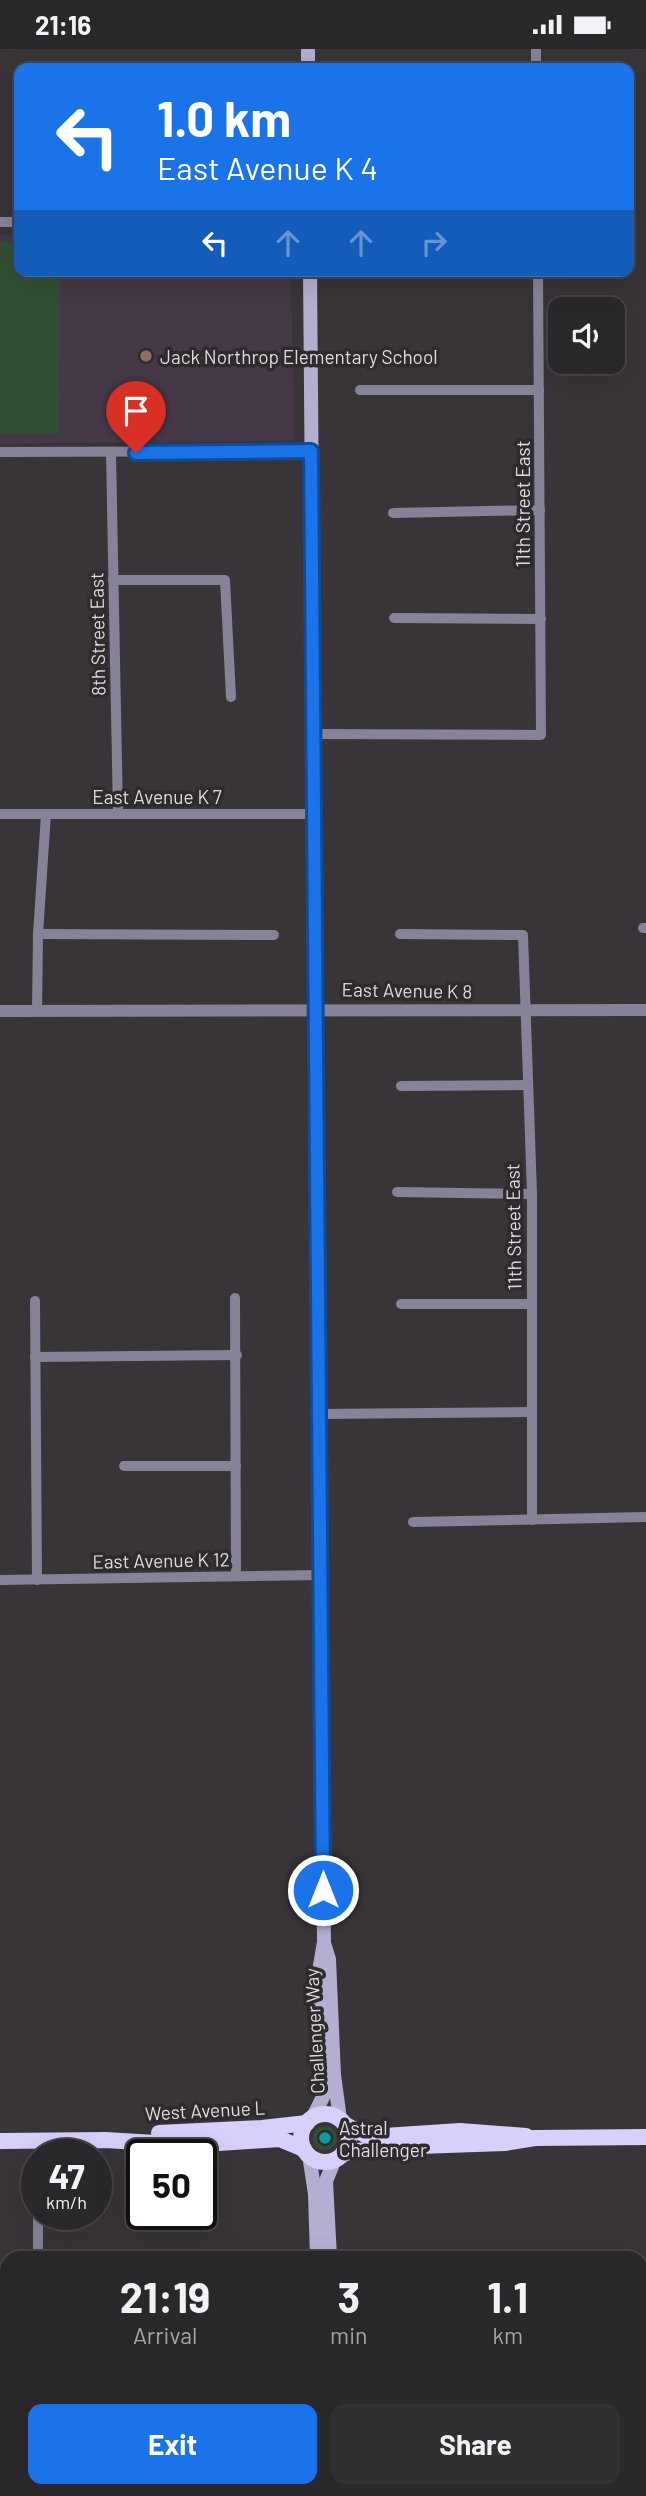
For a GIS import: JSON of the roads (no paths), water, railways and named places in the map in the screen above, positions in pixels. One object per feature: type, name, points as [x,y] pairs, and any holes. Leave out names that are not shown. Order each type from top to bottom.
[{"type":"main road","name":"Challenger Way","points":[[310,277],[324,1942],[318,1977],[323,2094],[310,2120]]},
{"type":"main road","name":"Challenger Way","points":[[324,1942],[329,1959],[334,2075],[343,2122]]},
{"type":"main road","points":[[317,2251],[315,2194],[301,2136],[310,2120],[327,2114],[369,2137],[460,2131],[505,2132],[535,2138]]},
{"type":"main road","name":"West Avenue L","points":[[111,2139],[139,2134],[236,2130],[310,2120]]},
{"type":"main road","points":[[330,2251],[326,2181],[349,2139],[343,2122]]},
{"type":"main road","points":[[307,2152],[321,2161],[389,2147],[505,2143],[535,2138],[646,2137]]},
{"type":"main road","name":"West Avenue L","points":[[112,2140],[190,2144],[280,2139],[307,2152]]},
{"type":"main road","name":"West Avenue L","points":[[0,2141],[21,2144]]},
{"type":"street","name":"11th Street East","points":[[313,734],[541,736],[538,277]]},
{"type":"street","points":[[360,390],[539,390]]},
{"type":"street","points":[[0,452],[311,451]]},
{"type":"street","name":"8th Street East","points":[[111,453],[118,814]]},
{"type":"street","points":[[393,513],[540,510]]},
{"type":"street","points":[[113,580],[225,580],[231,697]]},
{"type":"street","points":[[394,618],[541,619]]},
{"type":"street","name":"East Avenue K 7","points":[[0,814],[314,814]]},
{"type":"street","points":[[37,1010],[38,934],[46,814]]},
{"type":"street","points":[[38,934],[274,935]]},
{"type":"street","name":"11th Street East","points":[[400,934],[523,935],[532,1194],[531,1520]]},
{"type":"street","name":"East Avenue K 8","points":[[0,1011],[317,1008],[646,1010]]},
{"type":"street","points":[[401,1086],[527,1085]]},
{"type":"street","points":[[397,1192],[532,1194]]},
{"type":"street","points":[[234,1298],[237,1355],[236,1576]]},
{"type":"street","points":[[35,1301],[37,1580]]},
{"type":"street","points":[[401,1304],[531,1304]]},
{"type":"street","points":[[35,1357],[237,1355]]},
{"type":"street","points":[[321,1414],[531,1412]]},
{"type":"street","points":[[124,1466],[236,1466]]},
{"type":"street","points":[[413,1522],[646,1517]]},
{"type":"street","name":"East Avenue K 12","points":[[0,1580],[322,1575]]},
{"type":"street","points":[[38,2230],[38,2251]]},
{"type":"place","name":"Jack Northrop Elementary School","points":[[146,356]]},
{"type":"place","name":"Astral Challenger","points":[[325,2138]]}]
